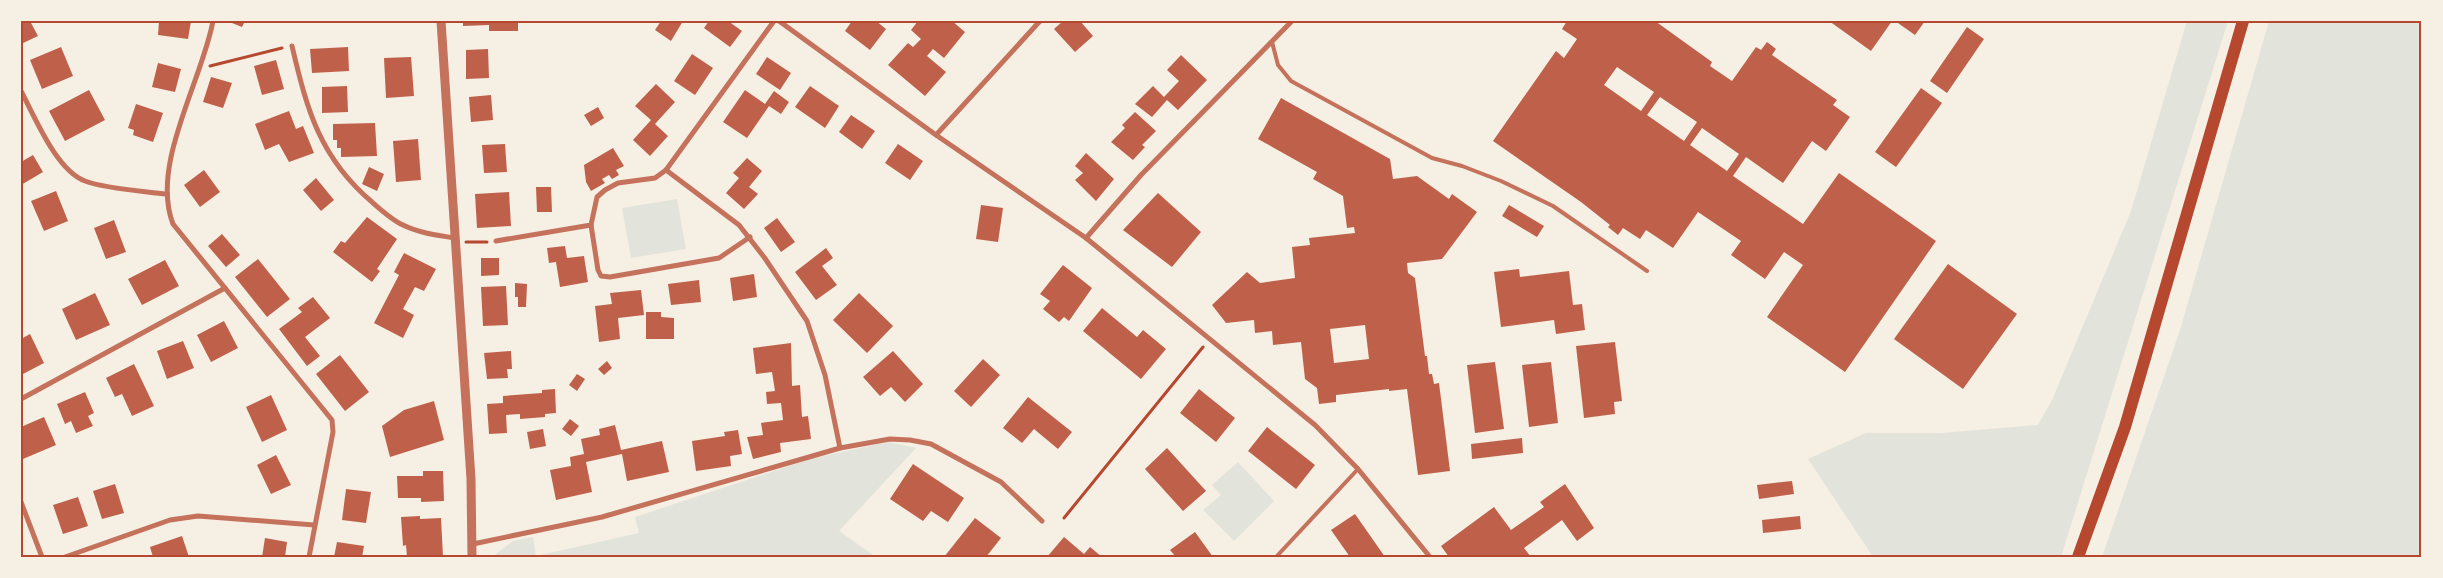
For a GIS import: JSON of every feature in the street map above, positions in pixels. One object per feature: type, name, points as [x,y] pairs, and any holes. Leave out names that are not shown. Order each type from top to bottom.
[{"type":"main road","points":[[2078,557],[2125,427],[2242,21]]},
{"type":"street","points":[[213,21],[174,148],[166,194],[168,211],[173,224],[332,420],[333,432],[309,557]]},
{"type":"street","points":[[441,21],[471,479],[472,557]]},
{"type":"street","points":[[750,237],[719,258],[602,276],[598,270],[591,225],[597,197],[605,190],[618,183],[655,178],[666,170],[774,21]]},
{"type":"street","points":[[779,21],[936,135],[1086,238],[1210,338],[1315,425],[1358,469],[1430,557]]},
{"type":"street","points":[[936,135],[1040,21]]},
{"type":"street","points":[[1086,238],[1141,175],[1292,21]]},
{"type":"street","points":[[292,46],[314,124],[327,154],[350,184],[401,224],[426,233],[454,238]]},
{"type":"street","points":[[21,91],[54,151],[77,176],[85,181],[166,194]]},
{"type":"street","points":[[666,170],[739,225],[750,237],[807,321],[825,375],[840,448]]},
{"type":"street","points":[[496,241],[591,225]]},
{"type":"street","points":[[21,399],[225,288]]},
{"type":"street","points":[[473,544],[602,517],[840,448],[890,439],[931,444],[1000,482],[1042,521]]},
{"type":"street","points":[[21,502],[42,557]]},
{"type":"street","points":[[65,557],[170,520],[198,516],[314,525]]},
{"type":"lane","points":[[1272,42],[1278,65],[1291,81],[1432,158],[1462,166],[1501,181],[1553,206],[1647,271]]},
{"type":"lane","points":[[1276,557],[1358,469]]},
{"type":"path","points":[[200,68],[292,46]]},
{"type":"path","points":[[454,238],[470,244],[496,241]]},
{"type":"path","points":[[1064,518],[1210,338]]},
{"type":"shaded area","points":[[2187,21],[2228,21],[2061,557],[1873,557],[1808,459],[1866,433],[1941,433],[2038,425],[2052,400],[2131,211]]},
{"type":"shaded area","points":[[2269,21],[2422,21],[2422,557],[2102,557],[2180,330]]},
{"type":"shaded area","points":[[677,199],[686,249],[631,258],[622,208]]},
{"type":"shaded area","points":[[888,442],[916,448],[839,531],[876,557],[492,557],[513,541],[533,537],[536,556],[639,533],[635,517],[813,458]]},
{"type":"shaded area","points":[[1238,462],[1274,501],[1234,541],[1203,510],[1221,495],[1212,485]]},
{"type":"building","points":[[21,21],[30,21],[38,36],[21,44]]},
{"type":"building","points":[[159,21],[191,21],[188,39],[158,35]]},
{"type":"building","points":[[227,21],[245,21],[242,27]]},
{"type":"building","points":[[463,21],[518,21],[518,31],[489,31],[489,25],[463,26]]},
{"type":"building","points":[[661,21],[683,21],[671,41],[655,30]]},
{"type":"building","points":[[709,21],[728,21],[742,31],[730,47],[704,28]]},
{"type":"building","points":[[852,21],[876,21],[886,29],[870,50],[845,31]]},
{"type":"building","points":[[918,21],[952,21],[965,32],[944,58],[933,49],[927,56],[946,72],[925,96],[888,65],[908,43],[913,47],[921,39],[911,30]]},
{"type":"building","points":[[1063,21],[1080,21],[1093,36],[1075,52],[1054,29]]},
{"type":"building","points":[[1567,21],[1655,21],[1712,62],[1710,66],[1732,81],[1756,47],[1761,50],[1767,42],[1776,49],[1772,55],[1837,100],[1833,105],[1850,117],[1826,151],[1812,141],[1783,183],[1746,157],[1733,176],[1803,224],[1839,173],[1936,241],[1845,372],[1767,317],[1803,265],[1784,252],[1765,279],[1731,255],[1741,241],[1698,212],[1673,248],[1646,230],[1640,239],[1623,228],[1618,235],[1608,227],[1610,225],[1581,202],[1493,141],[1556,51],[1564,58],[1577,39],[1562,29]],"holes":[[[1617,67],[1654,92],[1641,111],[1604,85]],[[1660,97],[1697,122],[1684,141],[1647,115]],[[1702,128],[1739,154],[1727,171],[1690,145]]]},
{"type":"building","points":[[1829,21],[1892,21],[1871,51]]},
{"type":"building","points":[[1895,21],[1925,21],[1915,35]]},
{"type":"building","points":[[1967,27],[1984,39],[1947,93],[1930,81]]},
{"type":"building","points":[[61,47],[73,76],[42,89],[30,60]]},
{"type":"building","points":[[348,47],[349,71],[312,73],[310,49]]},
{"type":"building","points":[[488,49],[489,78],[466,79],[466,50]]},
{"type":"building","points":[[692,54],[713,68],[695,95],[674,81]]},
{"type":"building","points":[[1181,55],[1207,80],[1178,110],[1167,100],[1152,117],[1135,104],[1153,86],[1164,97],[1179,81],[1167,70]]},
{"type":"building","points":[[411,57],[414,96],[386,98],[384,58]]},
{"type":"building","points":[[767,57],[791,73],[780,90],[756,74]]},
{"type":"building","points":[[276,60],[284,89],[262,95],[254,66]]},
{"type":"building","points":[[158,63],[181,69],[175,92],[152,87]]},
{"type":"building","points":[[211,77],[232,83],[223,108],[203,102]]},
{"type":"building","points":[[656,84],[675,102],[655,124],[668,136],[650,156],[633,140],[651,120],[635,106]]},
{"type":"building","points":[[347,86],[348,112],[322,113],[322,87]]},
{"type":"building","points":[[810,86],[839,106],[825,128],[795,107]]},
{"type":"building","points":[[1921,88],[1942,103],[1896,167],[1875,152]]},
{"type":"building","points":[[89,90],[105,120],[65,141],[49,111]]},
{"type":"building","points":[[745,90],[765,104],[774,91],[789,102],[781,114],[769,106],[747,138],[723,122]]},
{"type":"building","points":[[491,95],[493,120],[471,122],[469,97]]},
{"type":"building","points":[[1281,98],[1390,159],[1393,179],[1417,176],[1449,199],[1452,194],[1477,212],[1442,259],[1407,263],[1408,273],[1415,278],[1429,374],[1432,374],[1434,384],[1439,383],[1450,471],[1418,475],[1407,389],[1389,391],[1389,389],[1336,395],[1336,402],[1319,404],[1317,388],[1305,379],[1301,342],[1273,345],[1272,331],[1255,333],[1254,320],[1226,323],[1212,305],[1247,272],[1260,283],[1295,278],[1292,247],[1310,245],[1309,238],[1355,233],[1354,227],[1347,228],[1343,196],[1313,179],[1317,172],[1258,139]],"holes":[[[1365,325],[1369,359],[1334,363],[1330,329]]]},
{"type":"building","points":[[136,104],[163,113],[153,142],[133,135],[134,130],[128,128]]},
{"type":"building","points":[[598,107],[604,118],[591,126],[584,115]]},
{"type":"building","points":[[289,111],[296,129],[303,126],[314,153],[289,162],[279,144],[265,150],[255,124]]},
{"type":"building","points":[[1135,112],[1156,131],[1142,145],[1145,147],[1133,160],[1111,142],[1125,128],[1122,125]]},
{"type":"building","points":[[851,115],[875,131],[862,149],[839,132]]},
{"type":"building","points":[[375,123],[377,156],[341,157],[341,148],[337,148],[337,140],[333,140],[333,124]]},
{"type":"building","points":[[418,139],[421,180],[396,182],[393,141]]},
{"type":"building","points":[[505,144],[507,172],[484,173],[482,145]]},
{"type":"building","points":[[898,144],[923,161],[910,180],[885,163]]},
{"type":"building","points":[[613,148],[624,166],[616,170],[619,175],[612,179],[609,175],[602,179],[605,183],[591,191],[586,182],[584,165]]},
{"type":"building","points":[[1086,153],[1114,179],[1096,201],[1075,180],[1083,173],[1075,166]]},
{"type":"building","points":[[33,155],[43,172],[21,185],[21,162]]},
{"type":"building","points":[[747,158],[762,171],[749,187],[758,194],[744,209],[726,193],[739,178],[733,173]]},
{"type":"building","points":[[369,167],[384,174],[377,191],[362,184]]},
{"type":"building","points":[[204,170],[220,192],[200,207],[184,185]]},
{"type":"building","points":[[316,178],[334,200],[321,211],[303,190]]},
{"type":"building","points":[[536,187],[551,187],[552,212],[537,212]]},
{"type":"building","points":[[56,191],[68,221],[44,231],[31,201]]},
{"type":"building","points":[[509,192],[511,226],[477,228],[475,194]]},
{"type":"building","points":[[1158,193],[1201,232],[1172,267],[1123,230]]},
{"type":"building","points":[[981,205],[1003,208],[998,242],[976,239]]},
{"type":"building","points":[[1509,205],[1544,226],[1537,237],[1502,216]]},
{"type":"building","points":[[367,217],[397,239],[377,269],[380,271],[372,282],[333,252],[341,241],[345,243]]},
{"type":"building","points":[[777,218],[795,242],[781,252],[764,228]]},
{"type":"building","points":[[114,220],[126,252],[106,259],[94,228]]},
{"type":"building","points":[[222,234],[240,255],[226,267],[208,246]]},
{"type":"building","points":[[565,246],[567,258],[584,256],[588,282],[560,287],[556,262],[549,263],[547,248]]},
{"type":"building","points":[[826,248],[833,258],[822,266],[837,285],[816,300],[795,272]]},
{"type":"building","points":[[404,253],[436,269],[424,291],[415,287],[403,309],[414,315],[403,338],[374,323],[399,275],[394,272]]},
{"type":"building","points":[[481,258],[499,258],[499,275],[481,276]]},
{"type":"building","points":[[258,259],[290,299],[267,317],[235,277]]},
{"type":"building","points":[[165,260],[179,286],[142,305],[128,279]]},
{"type":"building","points":[[1948,264],[2017,314],[1963,389],[1894,339]]},
{"type":"building","points":[[1063,265],[1092,288],[1069,321],[1064,317],[1059,322],[1043,309],[1050,301],[1040,294]]},
{"type":"building","points":[[1519,269],[1520,277],[1569,271],[1573,305],[1582,304],[1585,330],[1556,334],[1554,320],[1501,327],[1494,272]]},
{"type":"building","points":[[754,274],[757,297],[733,301],[730,278]]},
{"type":"building","points":[[699,280],[701,302],[671,305],[668,284]]},
{"type":"building","points":[[515,283],[527,284],[526,307],[518,307],[518,297],[515,297]]},
{"type":"building","points":[[506,286],[508,325],[483,326],[481,287]]},
{"type":"building","points":[[641,290],[644,315],[618,318],[620,339],[599,342],[595,306],[612,304],[610,293]]},
{"type":"building","points":[[95,293],[110,325],[76,340],[62,309]]},
{"type":"building","points":[[859,293],[893,326],[867,353],[833,320]]},
{"type":"building","points":[[313,297],[330,318],[305,337],[320,356],[307,366],[279,329],[302,312],[298,308]]},
{"type":"building","points":[[1102,308],[1137,337],[1143,330],[1166,349],[1141,379],[1083,331]]},
{"type":"building","points":[[646,312],[661,312],[661,317],[674,318],[674,339],[646,339]]},
{"type":"building","points":[[224,321],[238,348],[211,362],[197,335]]},
{"type":"building","points":[[30,334],[44,363],[21,375],[21,339]]},
{"type":"building","points":[[183,341],[194,368],[167,379],[157,351]]},
{"type":"building","points":[[1615,342],[1622,401],[1614,402],[1615,414],[1584,418],[1576,346]]},
{"type":"building","points":[[791,343],[792,386],[800,385],[802,417],[808,416],[811,439],[780,443],[781,452],[753,459],[747,437],[763,435],[761,423],[783,420],[781,403],[767,404],[766,392],[775,391],[772,372],[756,374],[753,348]]},
{"type":"building","points":[[511,351],[512,369],[507,369],[508,378],[487,379],[484,353]]},
{"type":"building","points":[[893,351],[923,384],[905,402],[891,387],[880,396],[863,377]]},
{"type":"building","points":[[340,355],[369,392],[345,411],[316,374]]},
{"type":"building","points":[[983,359],[1000,375],[971,407],[954,391]]},
{"type":"building","points":[[607,361],[612,368],[604,375],[598,369]]},
{"type":"building","points":[[1495,362],[1504,429],[1475,433],[1467,365]]},
{"type":"building","points":[[1551,362],[1558,423],[1529,427],[1522,365]]},
{"type":"building","points":[[134,364],[154,406],[132,416],[122,394],[115,397],[106,378]]},
{"type":"building","points":[[577,374],[585,379],[577,391],[569,385]]},
{"type":"building","points":[[555,389],[556,413],[545,414],[545,417],[520,419],[520,414],[506,415],[507,433],[489,434],[487,404],[503,403],[503,396],[542,393],[542,390]]},
{"type":"building","points":[[1199,389],[1235,418],[1216,442],[1180,413]]},
{"type":"building","points":[[85,392],[94,413],[88,416],[93,426],[76,433],[71,421],[65,424],[57,404]]},
{"type":"building","points":[[271,395],[287,430],[262,442],[246,407]]},
{"type":"building","points":[[1028,397],[1072,432],[1058,449],[1034,429],[1022,443],[1003,428]]},
{"type":"building","points":[[434,401],[444,440],[390,457],[382,426],[404,410]]},
{"type":"building","points":[[44,417],[56,445],[23,459],[21,427]]},
{"type":"building","points":[[570,419],[579,426],[571,436],[562,429]]},
{"type":"building","points":[[615,425],[621,450],[662,441],[669,472],[627,481],[622,454],[586,462],[592,492],[556,500],[550,470],[571,466],[570,457],[584,454],[581,439],[600,435],[599,429]]},
{"type":"building","points":[[1267,427],[1315,465],[1296,489],[1248,451]]},
{"type":"building","points":[[543,429],[546,446],[530,449],[527,432]]},
{"type":"building","points":[[738,430],[742,454],[730,456],[731,466],[696,471],[692,441],[725,436],[724,432]]},
{"type":"building","points":[[1522,438],[1523,453],[1472,459],[1471,444]]},
{"type":"building","points":[[1167,448],[1206,491],[1183,511],[1145,469]]},
{"type":"building","points":[[276,455],[291,485],[271,494],[257,465]]},
{"type":"building","points":[[913,464],[964,498],[948,522],[931,511],[923,521],[890,499]]},
{"type":"building","points":[[423,471],[443,471],[444,501],[421,502],[421,498],[398,498],[397,476],[423,476]]},
{"type":"building","points":[[1792,481],[1794,494],[1759,499],[1757,485]]},
{"type":"building","points":[[115,484],[124,513],[102,519],[93,491]]},
{"type":"building","points":[[1565,484],[1594,528],[1577,541],[1562,520],[1524,548],[1531,557],[1449,557],[1441,546],[1494,507],[1511,530],[1544,507],[1540,502]]},
{"type":"building","points":[[346,489],[371,492],[366,523],[342,520]]},
{"type":"building","points":[[78,497],[88,526],[63,534],[53,505]]},
{"type":"building","points":[[1355,514],[1385,557],[1350,557],[1331,530]]},
{"type":"building","points":[[420,516],[420,519],[441,518],[443,557],[407,557],[406,545],[403,546],[401,517]]},
{"type":"building","points":[[1800,516],[1801,529],[1763,533],[1762,520]]},
{"type":"building","points":[[975,518],[1001,538],[986,557],[944,557]]},
{"type":"building","points":[[1195,532],[1213,557],[1176,557],[1170,550]]},
{"type":"building","points":[[182,536],[189,557],[153,557],[150,547]]},
{"type":"building","points":[[1064,537],[1084,554],[1090,547],[1102,557],[1047,557]]},
{"type":"building","points":[[265,538],[287,542],[285,557],[262,557]]},
{"type":"building","points":[[337,542],[364,546],[362,557],[334,557]]}]
